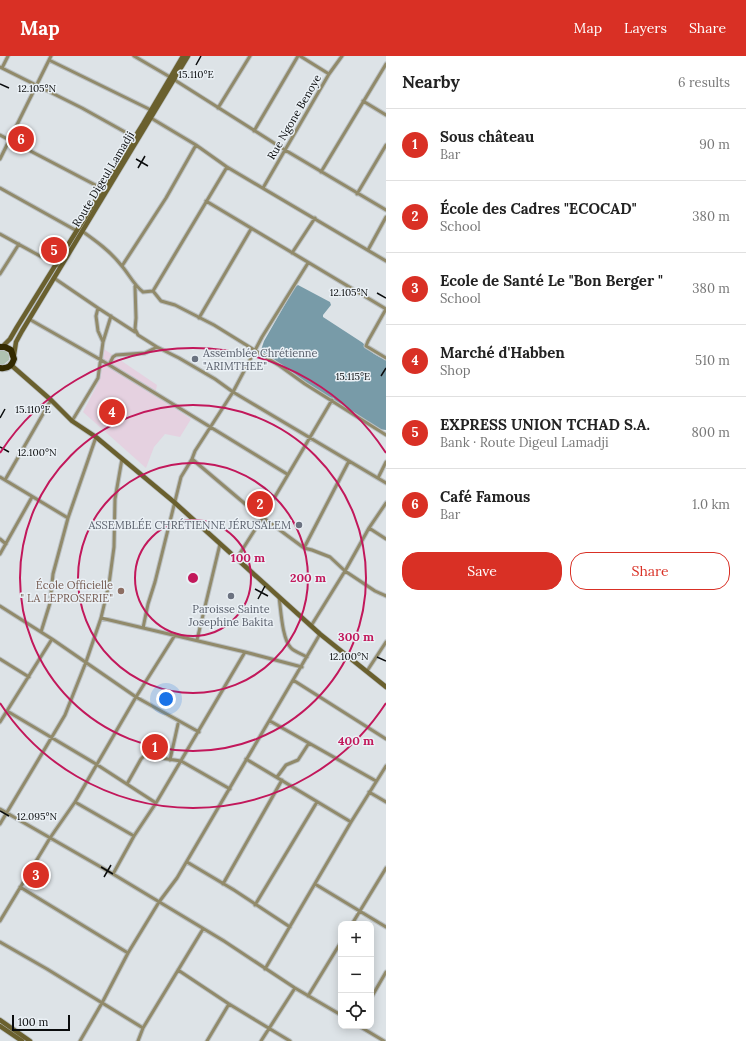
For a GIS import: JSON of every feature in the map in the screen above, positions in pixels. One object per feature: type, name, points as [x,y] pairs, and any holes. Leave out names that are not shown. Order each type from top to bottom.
[{"type":"highway","points":[[0,369],[11,365],[14,355],[8,348],[1,347]]},
{"type":"main road","points":[[105,190],[134,137],[172,78],[183,56]]},
{"type":"main road","name":"Route Digeul Lamadji","points":[[14,355],[16,342],[54,278],[58,266],[151,118],[172,78],[188,56]]},
{"type":"main road","points":[[1,347],[14,334],[58,266]]},
{"type":"main road","points":[[11,365],[51,400],[72,421],[96,437],[174,502],[320,634],[386,687]]},
{"type":"main road","points":[[0,1020],[30,1041]]},
{"type":"main road","points":[[0,1026],[22,1041]]},
{"type":"street","points":[[8,56],[1,67],[88,111],[134,137]]},
{"type":"street","points":[[134,56],[172,78],[285,150],[386,210]]},
{"type":"street","points":[[218,108],[250,56]]},
{"type":"street","points":[[254,131],[299,56],[329,74]]},
{"type":"street","name":"Rue Ngone Benoye","points":[[263,188],[329,74],[342,56]]},
{"type":"street","points":[[0,159],[50,58],[151,110]]},
{"type":"street","points":[[321,172],[386,64]]},
{"type":"street","points":[[363,101],[386,114]]},
{"type":"street","points":[[151,118],[196,145],[227,167],[386,261]]},
{"type":"street","points":[[0,135],[105,190]]},
{"type":"street","points":[[122,266],[166,198],[196,145]]},
{"type":"street","points":[[357,194],[386,145]]},
{"type":"street","points":[[153,291],[227,167]]},
{"type":"street","points":[[0,188],[79,231],[102,246],[122,266],[135,286],[143,292],[153,291]]},
{"type":"street","points":[[206,201],[386,309],[366,346],[386,358]]},
{"type":"street","points":[[368,250],[386,217]]},
{"type":"street","points":[[292,253],[314,218]]},
{"type":"street","points":[[199,318],[251,229]]},
{"type":"street","points":[[0,234],[58,266]]},
{"type":"street","points":[[0,274],[19,244]]},
{"type":"street","points":[[143,628],[181,477],[195,451],[233,392],[256,350],[308,263]]},
{"type":"street","points":[[54,278],[136,332],[156,347],[191,364],[233,392],[386,483]]},
{"type":"street","points":[[135,286],[136,332]]},
{"type":"street","points":[[153,291],[162,301],[175,305],[214,325],[256,350],[386,435]]},
{"type":"street","points":[[98,308],[96,316],[98,331],[103,342]]},
{"type":"street","points":[[72,421],[98,378],[103,342],[112,316]]},
{"type":"street","points":[[29,319],[101,360],[287,474]]},
{"type":"street","points":[[109,365],[113,357],[116,355],[145,353],[156,347]]},
{"type":"street","points":[[5,480],[51,400]]},
{"type":"street","points":[[237,558],[332,400]]},
{"type":"street","points":[[41,632],[50,603],[53,574],[68,518],[96,437]]},
{"type":"street","points":[[0,824],[65,715],[86,662],[101,618],[109,584],[114,547],[116,499],[122,459]]},
{"type":"street","points":[[192,459],[250,508],[304,548],[330,557],[345,571],[375,591],[386,596]]},
{"type":"street","points":[[304,548],[349,461]]},
{"type":"street","points":[[378,478],[386,462]]},
{"type":"street","points":[[0,477],[68,518]]},
{"type":"street","points":[[0,554],[32,497]]},
{"type":"street","points":[[311,626],[345,571],[369,528],[386,503]]},
{"type":"street","points":[[369,528],[386,539]]},
{"type":"street","points":[[0,539],[6,544]]},
{"type":"street","points":[[197,640],[220,544]]},
{"type":"street","points":[[279,597],[283,626],[288,645],[292,650],[307,657]]},
{"type":"street","points":[[0,606],[52,639],[136,697],[199,732]]},
{"type":"street","points":[[101,618],[197,640],[302,667]]},
{"type":"street","points":[[80,1041],[128,953],[159,902],[174,883],[320,634]]},
{"type":"street","points":[[0,921],[50,838],[75,802],[136,697],[175,635]]},
{"type":"street","points":[[0,722],[52,639]]},
{"type":"street","points":[[367,671],[386,642]]},
{"type":"street","points":[[113,874],[134,836],[181,762],[245,652]]},
{"type":"street","points":[[0,659],[29,677]]},
{"type":"street","points":[[293,680],[386,739]]},
{"type":"street","points":[[7,711],[156,803]]},
{"type":"street","points":[[270,721],[376,781]]},
{"type":"street","points":[[170,760],[178,724]]},
{"type":"street","points":[[277,777],[286,765],[298,760],[309,743]]},
{"type":"street","points":[[127,784],[144,756],[181,762],[230,789]]},
{"type":"street","points":[[246,759],[350,822]]},
{"type":"street","points":[[96,765],[156,803]]},
{"type":"street","points":[[265,969],[350,822],[386,766]]},
{"type":"street","points":[[223,884],[282,780]]},
{"type":"street","points":[[369,792],[386,802]]},
{"type":"street","points":[[75,802],[134,836]]},
{"type":"street","points":[[256,905],[317,802]]},
{"type":"street","points":[[0,809],[113,874],[338,1013]]},
{"type":"street","points":[[186,862],[290,927]]},
{"type":"street","points":[[354,921],[386,869]]},
{"type":"street","points":[[315,884],[386,927]]},
{"type":"street","points":[[20,887],[128,953]]},
{"type":"street","points":[[138,1041],[143,1028],[203,929]]},
{"type":"street","points":[[0,942],[143,1028]]},
{"type":"street","points":[[308,996],[338,947]]},
{"type":"street","points":[[178,970],[229,1004],[290,1041]]},
{"type":"street","points":[[374,993],[386,972]]},
{"type":"street","points":[[261,1041],[295,988]]},
{"type":"street","points":[[207,1041],[229,1004]]},
{"type":"street","points":[[364,1029],[384,1041]]},
{"type":"shaded area","points":[[101,347],[157,385],[155,395],[191,419],[180,437],[165,434],[154,447],[146,468],[83,412],[97,385]]},
{"type":"green space","points":[[0,351],[6,351],[9,355],[9,360],[3,365],[0,365]]},
{"type":"water","points":[[298,285],[330,302],[331,305],[323,317],[363,343],[373,353],[386,360],[386,430],[378,429],[312,387],[261,350],[264,341],[295,287]]},
{"type":"place","name":"Café Famous","points":[[21,139]]},
{"type":"place","name":"EXPRESS UNION TCHAD S.A.","points":[[54,250]]},
{"type":"place","name":"Assemblée Chrétienne \"ARIMTHEE\"","points":[[195,359]]},
{"type":"place","name":"Marché d'Habben","points":[[112,412]]},
{"type":"place","name":"École des Cadres \"ECOCAD\"","points":[[260,504]]},
{"type":"place","name":"ASSEMBLÉE CHRÉTIENNE JÉRUSALEM","points":[[299,525]]},
{"type":"place","name":"École Officielle \" LA LEPROSERIE\"","points":[[121,591]]},
{"type":"place","name":"Paroisse Sainte Josephine Bakita","points":[[231,596]]},
{"type":"place","name":"Sous château","points":[[155,747]]},
{"type":"place","name":"Ecole de Santé Le \"Bon Berger \"","points":[[36,875]]}]
